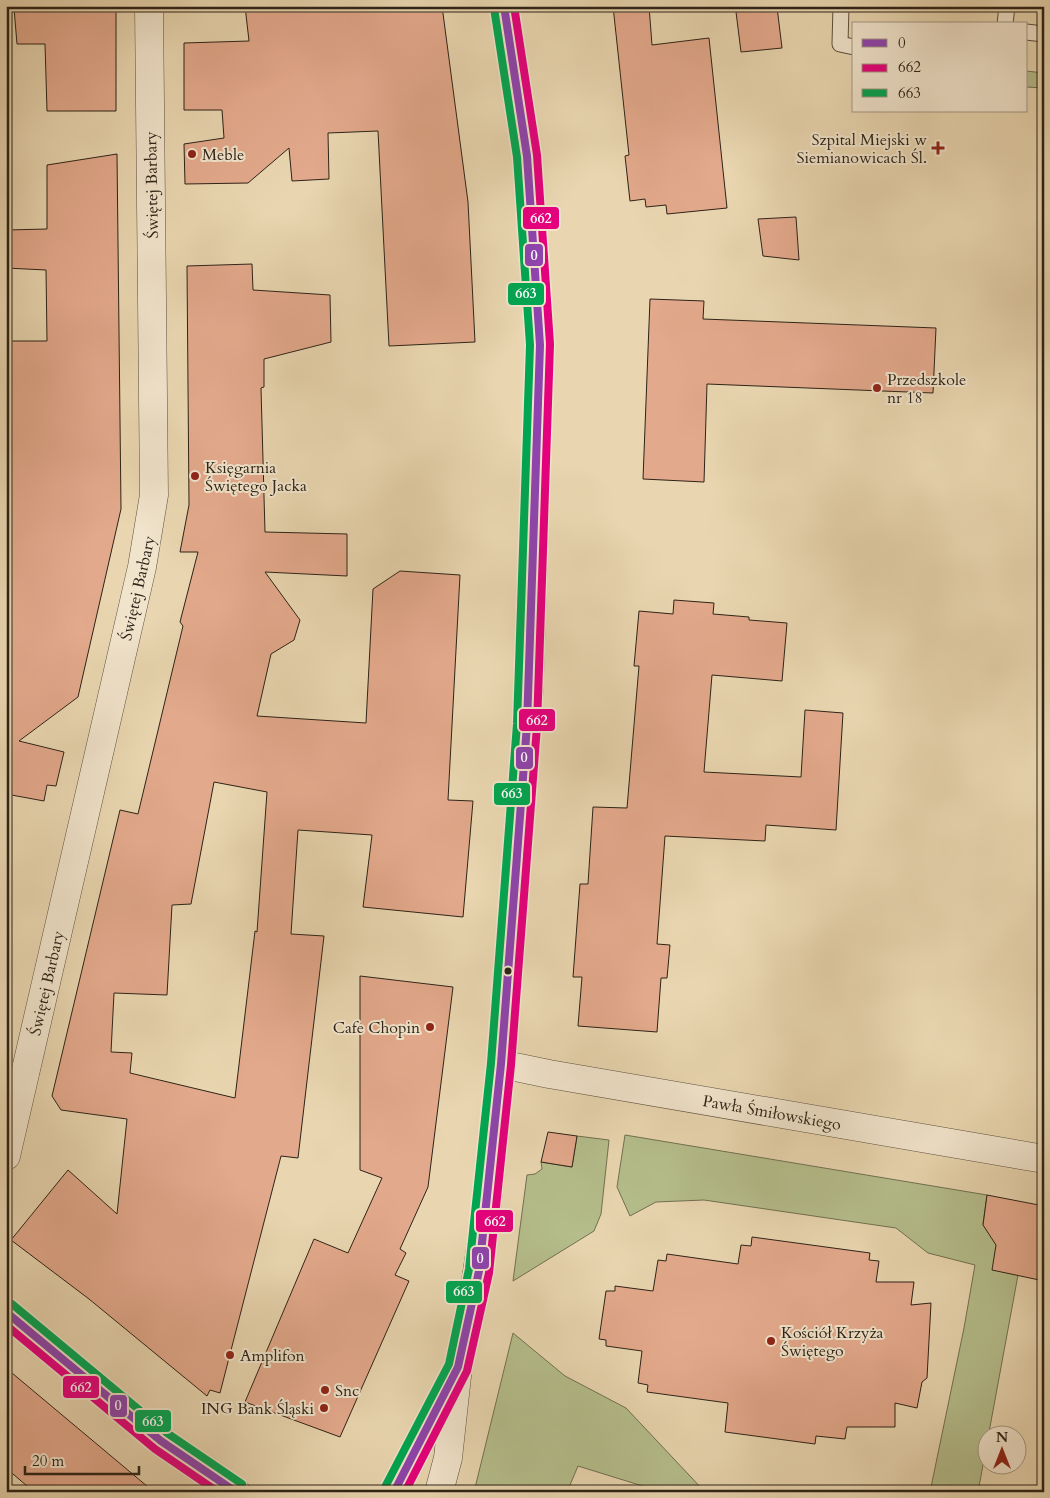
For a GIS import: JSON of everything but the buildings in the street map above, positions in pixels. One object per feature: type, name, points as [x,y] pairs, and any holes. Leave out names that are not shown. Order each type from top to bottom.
[{"type":"street","name":"Świętej Barbary","points":[[6,1156],[142,567],[154,495],[149,6]]},
{"type":"street","points":[[439,1492],[448,1458],[458,1367],[478,1271],[501,1064],[529,691],[540,345],[527,156],[504,6]]},
{"type":"street","name":"Pawła Śmiłowskiego","points":[[501,1064],[548,1074],[1044,1159]]},
{"type":"street","points":[[6,1312],[161,1441],[236,1492]]},
{"type":"street","points":[[394,1492],[458,1367]]},
{"type":"street","points":[[161,1441],[200,1492]]},
{"type":"lane","points":[[841,6],[840,44],[852,47]]},
{"type":"lane","points":[[1005,22],[1007,6]]},
{"type":"lane","points":[[1028,32],[1044,34]]},
{"type":"green space","points":[[1028,71],[1044,73],[1044,88],[1028,87]]},
{"type":"green space","points":[[625,1135],[987,1195],[983,1224],[1018,1275],[990,1426],[978,1426],[978,1476],[981,1476],[978,1492],[930,1492],[975,1265],[928,1253],[896,1228],[704,1200],[656,1202],[630,1216],[617,1187]]},
{"type":"green space","points":[[577,1136],[609,1140],[601,1214],[594,1231],[513,1281],[527,1175],[535,1174],[542,1169],[541,1162],[572,1167]]},
{"type":"green space","points":[[513,1333],[565,1376],[626,1408],[705,1492],[662,1492],[578,1466],[567,1492],[474,1492]]},
{"type":"transit line","name":"0","points":[[394,1492],[458,1367],[479,1271],[501,1064],[527,725],[540,345],[527,156],[504,6]]},
{"type":"transit line","name":"662","points":[[405,1492],[467,1371],[489,1273],[511,1065],[537,726],[550,344],[537,155],[514,6]]},
{"type":"transit line","name":"663","points":[[385,1487],[449,1364],[469,1269],[491,1063],[517,724],[530,345],[517,157],[494,8]]},
{"type":"transit line","name":"663","points":[[12,1304],[167,1433],[242,1484]]},
{"type":"transit line","name":"0","points":[[6,1312],[161,1441],[236,1492]]},
{"type":"transit line","name":"662","points":[[6,1325],[155,1449],[218,1492]]},
{"type":"place","name":"Szpital Miejski w Siemianowicach Śl.","points":[[938,148]]},
{"type":"place","name":"Meble","points":[[192,154]]},
{"type":"place","name":"Przedszkole nr 18","points":[[877,388]]},
{"type":"place","name":"Księgarnia Świętego Jacka","points":[[195,476]]},
{"type":"place","name":"Cafe Chopin","points":[[430,1027]]},
{"type":"place","name":"Kościół Krzyża Świętego","points":[[771,1341]]},
{"type":"place","name":"Amplifon","points":[[230,1355]]},
{"type":"place","name":"Snc","points":[[325,1390]]},
{"type":"place","name":"ING Bank Śląski","points":[[324,1408]]}]
